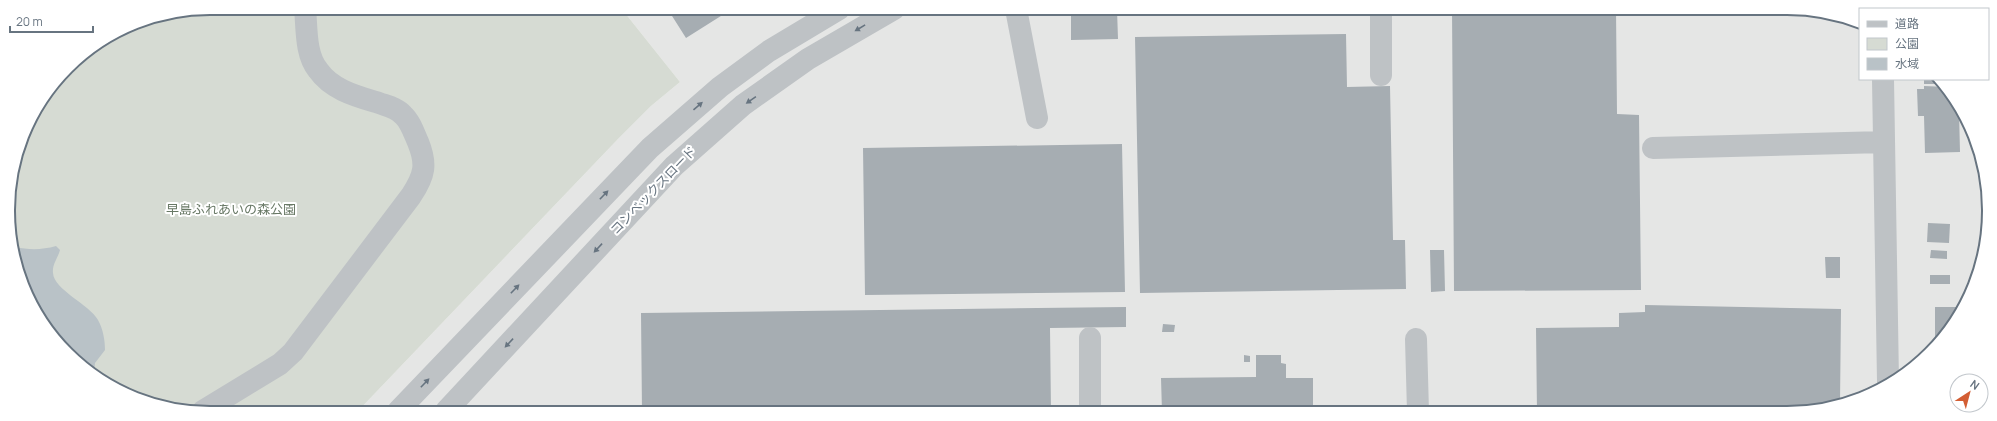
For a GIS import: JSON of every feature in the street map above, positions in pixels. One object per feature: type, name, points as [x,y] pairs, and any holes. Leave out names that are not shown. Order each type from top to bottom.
[{"type":"street","points":[[211,406],[280,364],[293,352],[411,196],[420,183],[424,172],[423,155],[404,115],[395,108],[348,93],[325,79],[316,69],[310,54],[306,15]]},
{"type":"street","points":[[404,406],[650,148],[726,83],[769,52],[829,15]]},
{"type":"street","name":"コンベックスロード","points":[[452,406],[674,166],[743,105],[808,59],[884,15]]},
{"type":"street","points":[[1017,15],[1037,118]]},
{"type":"street","points":[[1381,15],[1381,76]]},
{"type":"street","points":[[1883,80],[1888,377]]},
{"type":"street","points":[[1653,148],[1884,142]]},
{"type":"street","points":[[1090,338],[1090,406]]},
{"type":"street","points":[[1416,338],[1418,406]]},
{"type":"shaded area","points":[[627,15],[1799,15],[1825,19],[1859,29],[1859,80],[1931,80],[1942,91],[1962,124],[1972,148],[1982,198],[1982,223],[1972,273],[1962,297],[1942,330],[1925,349],[1906,366],[1873,386],[1849,396],[1799,406],[363,406],[618,139],[651,106],[680,82]]},
{"type":"green space","name":"早島ふれあいの森公園","points":[[198,15],[627,15],[680,82],[651,106],[363,406],[198,406],[148,396],[124,386],[91,366],[72,349],[55,330],[35,297],[25,273],[19,249],[15,223],[15,198],[19,172],[25,148],[35,124],[55,91],[72,72],[91,55],[113,41],[148,25],[172,19]]},
{"type":"water","points":[[56,246],[60,250],[53,267],[55,279],[59,285],[94,314],[98,320],[104,338],[105,350],[95,363],[95,368],[72,349],[55,330],[35,297],[25,273],[19,248],[46,248]]},
{"type":"building","points":[[671,15],[722,15],[686,38]]},
{"type":"building","points":[[1071,15],[1117,15],[1118,39],[1071,40]]},
{"type":"building","points":[[1452,15],[1616,15],[1617,114],[1639,115],[1641,290],[1454,291]]},
{"type":"building","points":[[1346,34],[1347,87],[1390,86],[1393,240],[1405,240],[1406,289],[1140,293],[1135,37]]},
{"type":"building","points":[[1924,80],[1931,80],[1935,84],[1924,84]]},
{"type":"building","points":[[1924,86],[1938,87],[1956,113],[1959,119],[1960,152],[1925,153],[1924,116],[1918,116],[1917,89],[1924,89]]},
{"type":"building","points":[[1122,144],[1125,292],[865,295],[863,148]]},
{"type":"building","points":[[1928,223],[1950,224],[1949,243],[1927,242]]},
{"type":"building","points":[[1430,250],[1444,250],[1445,291],[1431,292]]},
{"type":"building","points":[[1931,250],[1947,251],[1947,259],[1930,258]]},
{"type":"building","points":[[1825,257],[1840,257],[1840,278],[1826,278]]},
{"type":"building","points":[[1930,275],[1950,275],[1950,284],[1930,284]]},
{"type":"building","points":[[1645,305],[1841,309],[1840,398],[1799,406],[1537,406],[1536,328],[1619,327],[1619,313],[1645,312]]},
{"type":"building","points":[[1126,307],[1126,327],[1050,328],[1051,406],[642,406],[641,313]]},
{"type":"building","points":[[1935,307],[1957,307],[1942,330],[1935,337]]},
{"type":"building","points":[[1163,324],[1175,325],[1174,332],[1162,332]]},
{"type":"building","points":[[1244,355],[1250,356],[1250,362],[1244,362]]},
{"type":"building","points":[[1256,355],[1281,355],[1281,363],[1286,364],[1286,378],[1313,378],[1313,406],[1162,406],[1161,378],[1256,377]]}]
